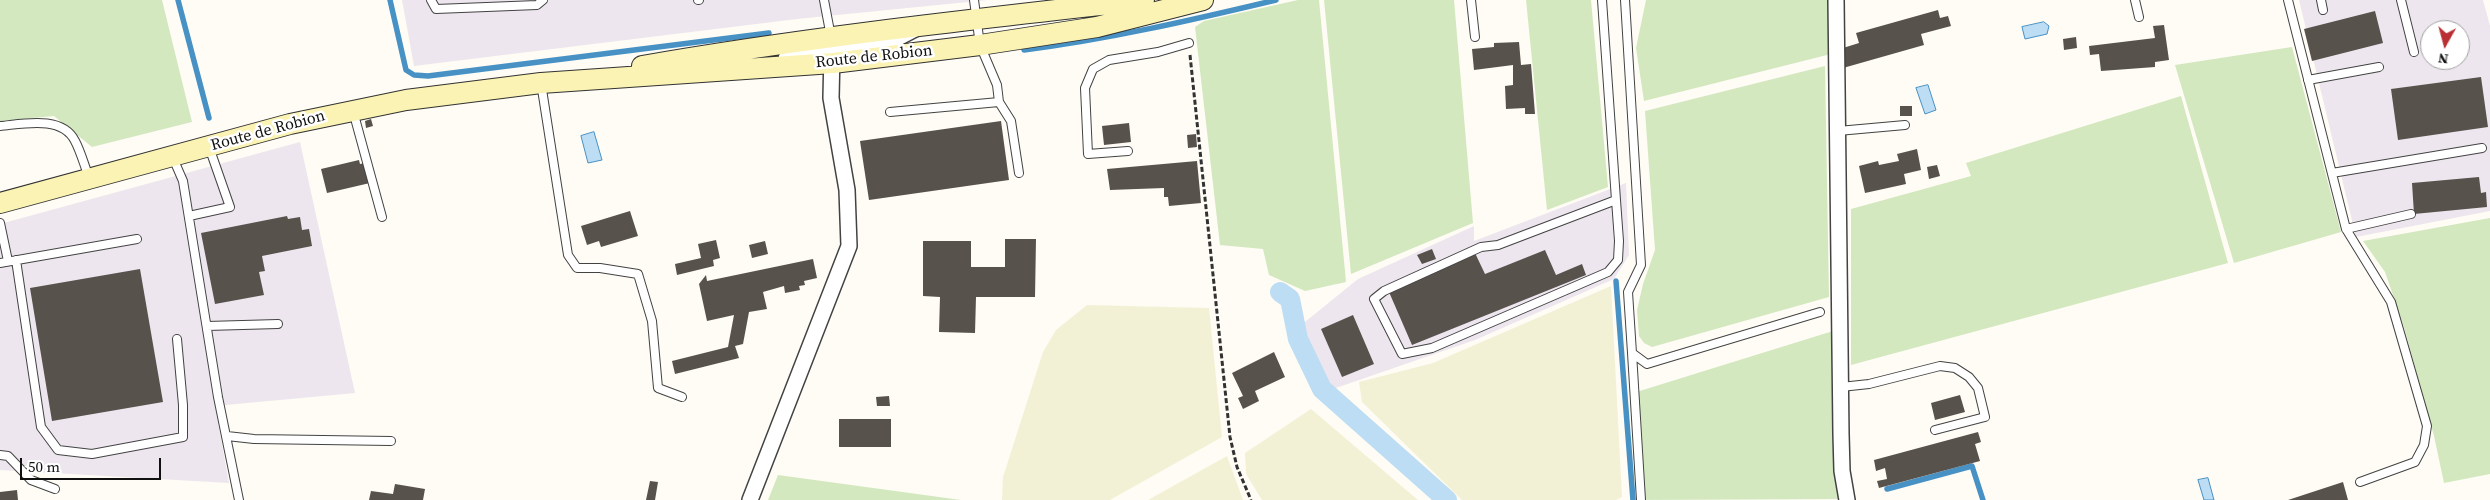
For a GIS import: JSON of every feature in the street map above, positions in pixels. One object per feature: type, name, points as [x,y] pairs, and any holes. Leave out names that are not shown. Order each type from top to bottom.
[{"type":"main road","name":"Route de Robion","points":[[541,83],[720,72],[832,51],[975,9],[1144,0]]},
{"type":"main road","name":"Route de Robion","points":[[0,203],[209,146],[353,110],[406,100],[541,83],[696,56],[980,45],[1097,27],[1203,0]]},
{"type":"street","points":[[1836,0],[1842,471],[1847,500]]},
{"type":"street","points":[[750,500],[849,246],[847,190],[831,98],[832,51]]},
{"type":"lane","points":[[431,0],[436,9],[538,5],[543,0]]},
{"type":"lane","points":[[824,0],[832,51]]},
{"type":"lane","points":[[1471,0],[1475,38]]},
{"type":"lane","points":[[1602,0],[1619,241],[1618,260],[1608,272],[1432,348],[1402,354],[1374,299],[1384,291],[1481,247],[1498,245],[1616,200]]},
{"type":"lane","points":[[1625,0],[1641,265],[1628,292],[1641,500]]},
{"type":"lane","points":[[2135,0],[2139,17]]},
{"type":"lane","points":[[2288,0],[2346,229],[2391,302],[2427,426],[2424,445],[2415,462],[2360,482]]},
{"type":"lane","points":[[2321,0],[2323,10]]},
{"type":"lane","points":[[2401,0],[2414,52]]},
{"type":"lane","points":[[975,9],[980,45],[997,85],[999,102],[1011,122],[1019,173]]},
{"type":"lane","points":[[1128,151],[1088,154],[1085,88],[1093,69],[1109,60],[1158,52],[1189,43]]},
{"type":"lane","points":[[2308,80],[2379,67]]},
{"type":"lane","points":[[541,83],[568,255],[577,268],[600,268],[638,274],[652,321],[658,388],[682,397]]},
{"type":"lane","points":[[890,112],[999,102]]},
{"type":"lane","points":[[353,110],[382,217]]},
{"type":"lane","points":[[0,126],[45,123],[62,128],[74,139],[89,179]]},
{"type":"lane","points":[[1838,131],[1905,125]]},
{"type":"lane","points":[[189,216],[230,207],[209,146]]},
{"type":"lane","points":[[2332,173],[2482,148]]},
{"type":"lane","points":[[172,156],[183,181],[239,500]]},
{"type":"lane","points":[[2346,229],[2411,214]]},
{"type":"lane","points":[[0,223],[41,427],[58,450],[92,454],[183,437],[183,405],[177,339]]},
{"type":"lane","points":[[8,261],[137,239]]},
{"type":"lane","points":[[1632,353],[1646,364],[1820,312]]},
{"type":"lane","points":[[207,326],[278,324]]},
{"type":"lane","points":[[1841,387],[1869,384],[1940,366],[1955,368],[1969,377],[1978,388],[1985,417],[1935,430]]},
{"type":"lane","points":[[227,436],[254,439],[391,441]]},
{"type":"lane","points":[[0,454],[8,456],[30,480],[56,489]]},
{"type":"path","points":[[1189,43],[1230,437],[1237,467],[1251,500]]},
{"type":"shaded area","points":[[402,0],[988,0],[797,19],[414,66]]},
{"type":"shaded area","points":[[2299,0],[2483,0],[2490,26],[2490,211],[2356,237]]},
{"type":"shaded area","points":[[300,142],[355,393],[215,406],[229,483],[0,470],[0,224]]},
{"type":"shaded area","points":[[1626,183],[1629,255],[1614,279],[1475,340],[1333,389],[1300,326],[1358,279],[1474,226],[1474,241]]},
{"type":"shaded area","points":[[1611,286],[1622,497],[1616,500],[1462,500],[1362,402],[1359,382],[1433,363]]},
{"type":"shaded area","points":[[1087,305],[1209,308],[1222,437],[1110,500],[1002,500],[1003,477],[1043,352],[1056,330]]},
{"type":"shaded area","points":[[1311,409],[1418,500],[1262,500],[1246,474],[1245,453]]},
{"type":"shaded area","points":[[1227,456],[1243,500],[1148,500]]},
{"type":"green space","points":[[0,0],[162,0],[192,122],[92,147],[54,116],[0,121]]},
{"type":"green space","points":[[1298,0],[1319,0],[1346,282],[1305,291],[1269,275],[1263,249],[1220,245],[1195,27],[1204,21]]},
{"type":"green space","points":[[1324,0],[1454,0],[1473,223],[1351,274]]},
{"type":"green space","points":[[1526,0],[1591,0],[1608,187],[1547,210]]},
{"type":"green space","points":[[1646,0],[1830,0],[1831,54],[1644,101],[1636,48]]},
{"type":"green space","points":[[2292,47],[2341,232],[2234,263],[2175,65]]},
{"type":"green space","points":[[1825,66],[1829,297],[1652,347],[1644,343],[1639,336],[1637,310],[1643,284],[1655,250],[1645,111]]},
{"type":"green space","points":[[2181,96],[2228,263],[1851,365],[1851,209],[1971,176],[1966,163]]},
{"type":"green space","points":[[2490,218],[2490,474],[2444,483],[2434,436],[2404,327],[2385,272],[2363,241]]},
{"type":"green space","points":[[1833,331],[1843,499],[1636,500],[1630,394]]},
{"type":"green space","points":[[778,475],[961,500],[768,500]]},
{"type":"water","points":[[2044,22],[2049,26],[2047,34],[2025,39],[2022,27]]},
{"type":"water","points":[[1928,85],[1936,110],[1925,114],[1916,88]]},
{"type":"water","points":[[594,132],[602,160],[588,163],[581,136]]},
{"type":"water","points":[[2208,478],[2214,500],[2204,500],[2198,480]]},
{"type":"building","points":[[1938,10],[1940,18],[1948,16],[1951,26],[1921,34],[1924,45],[1843,68],[1843,48],[1859,43],[1856,33]]},
{"type":"building","points":[[2375,11],[2383,43],[2312,61],[2304,29]]},
{"type":"building","points":[[2164,25],[2169,60],[2155,62],[2155,67],[2101,71],[2099,54],[2090,55],[2089,46],[2155,38],[2153,26]]},
{"type":"building","points":[[2076,37],[2077,48],[2064,50],[2063,39]]},
{"type":"building","points":[[1519,42],[1521,65],[1531,64],[1535,114],[1525,114],[1525,108],[1506,109],[1505,86],[1513,85],[1513,65],[1474,70],[1472,49],[1494,47],[1494,43]]},
{"type":"building","points":[[2481,77],[2488,127],[2398,140],[2391,89]]},
{"type":"building","points":[[1900,106],[1912,106],[1912,116],[1900,116]]},
{"type":"building","points":[[371,119],[373,126],[366,128],[365,121]]},
{"type":"building","points":[[1001,121],[1009,180],[869,200],[860,141]]},
{"type":"building","points":[[1129,123],[1131,142],[1104,145],[1102,126]]},
{"type":"building","points":[[1196,134],[1197,147],[1188,148],[1187,135]]},
{"type":"building","points":[[1917,149],[1921,170],[1904,174],[1906,184],[1865,193],[1859,166],[1878,161],[1879,165],[1899,161],[1897,154]]},
{"type":"building","points":[[359,160],[360,164],[365,163],[370,183],[327,193],[321,169]]},
{"type":"building","points":[[1197,161],[1201,203],[1169,206],[1168,197],[1164,197],[1164,188],[1110,190],[1107,169]]},
{"type":"building","points":[[1937,165],[1940,176],[1929,179],[1927,167]]},
{"type":"building","points":[[2479,177],[2481,193],[2486,192],[2487,207],[2414,214],[2412,183]]},
{"type":"building","points":[[630,211],[638,236],[601,247],[599,241],[587,245],[581,226]]},
{"type":"building","points":[[287,216],[288,219],[300,217],[302,230],[309,229],[312,246],[262,256],[265,271],[259,272],[264,295],[215,304],[201,233]]},
{"type":"building","points":[[1005,239],[1036,239],[1035,297],[976,297],[975,333],[939,332],[940,297],[923,296],[923,241],[971,241],[971,267],[1005,267]]},
{"type":"building","points":[[716,240],[720,258],[713,260],[714,266],[677,275],[675,264],[701,258],[698,244]]},
{"type":"building","points":[[765,241],[768,254],[752,258],[749,245]]},
{"type":"building","points":[[1432,249],[1436,259],[1422,264],[1417,255]]},
{"type":"building","points":[[1545,250],[1556,275],[1582,264],[1586,275],[1412,345],[1389,292],[1475,253],[1485,274]]},
{"type":"building","points":[[813,259],[817,278],[804,281],[805,285],[799,286],[800,290],[785,293],[784,286],[763,292],[767,309],[749,312],[743,344],[735,346],[739,358],[675,374],[672,361],[728,347],[734,315],[707,321],[699,284],[706,275],[707,281]]},
{"type":"building","points":[[140,269],[163,402],[52,421],[30,288]]},
{"type":"building","points":[[1353,315],[1374,364],[1342,377],[1321,329]]},
{"type":"building","points":[[1274,352],[1285,377],[1255,391],[1259,401],[1243,409],[1238,398],[1243,396],[1232,373]]},
{"type":"building","points":[[1960,395],[1965,412],[1935,420],[1931,403]]},
{"type":"building","points":[[889,396],[890,406],[877,406],[876,397]]},
{"type":"building","points":[[839,419],[891,419],[891,447],[839,447]]},
{"type":"building","points":[[1978,432],[1981,442],[1975,444],[1980,461],[1879,488],[1877,481],[1887,479],[1885,468],[1876,471],[1874,460]]},
{"type":"building","points":[[650,481],[658,482],[655,500],[646,500]]},
{"type":"building","points":[[2343,482],[2348,500],[2288,500]]},
{"type":"building","points":[[395,484],[425,489],[423,500],[369,500],[371,491],[393,494]]},
{"type":"building","points":[[17,490],[18,500],[0,500],[0,492]]},
{"type":"waterway","points":[[178,0],[209,118]]},
{"type":"waterway","points":[[390,0],[406,70],[414,75],[428,76],[769,33]]},
{"type":"waterway","points":[[1024,50],[1119,35],[1276,0]]},
{"type":"waterway","points":[[1616,281],[1633,500]]},
{"type":"waterway","points":[[1280,292],[1290,299],[1298,339],[1322,389],[1447,500]]},
{"type":"waterway","points":[[1887,489],[1972,466],[1983,500]]}]
